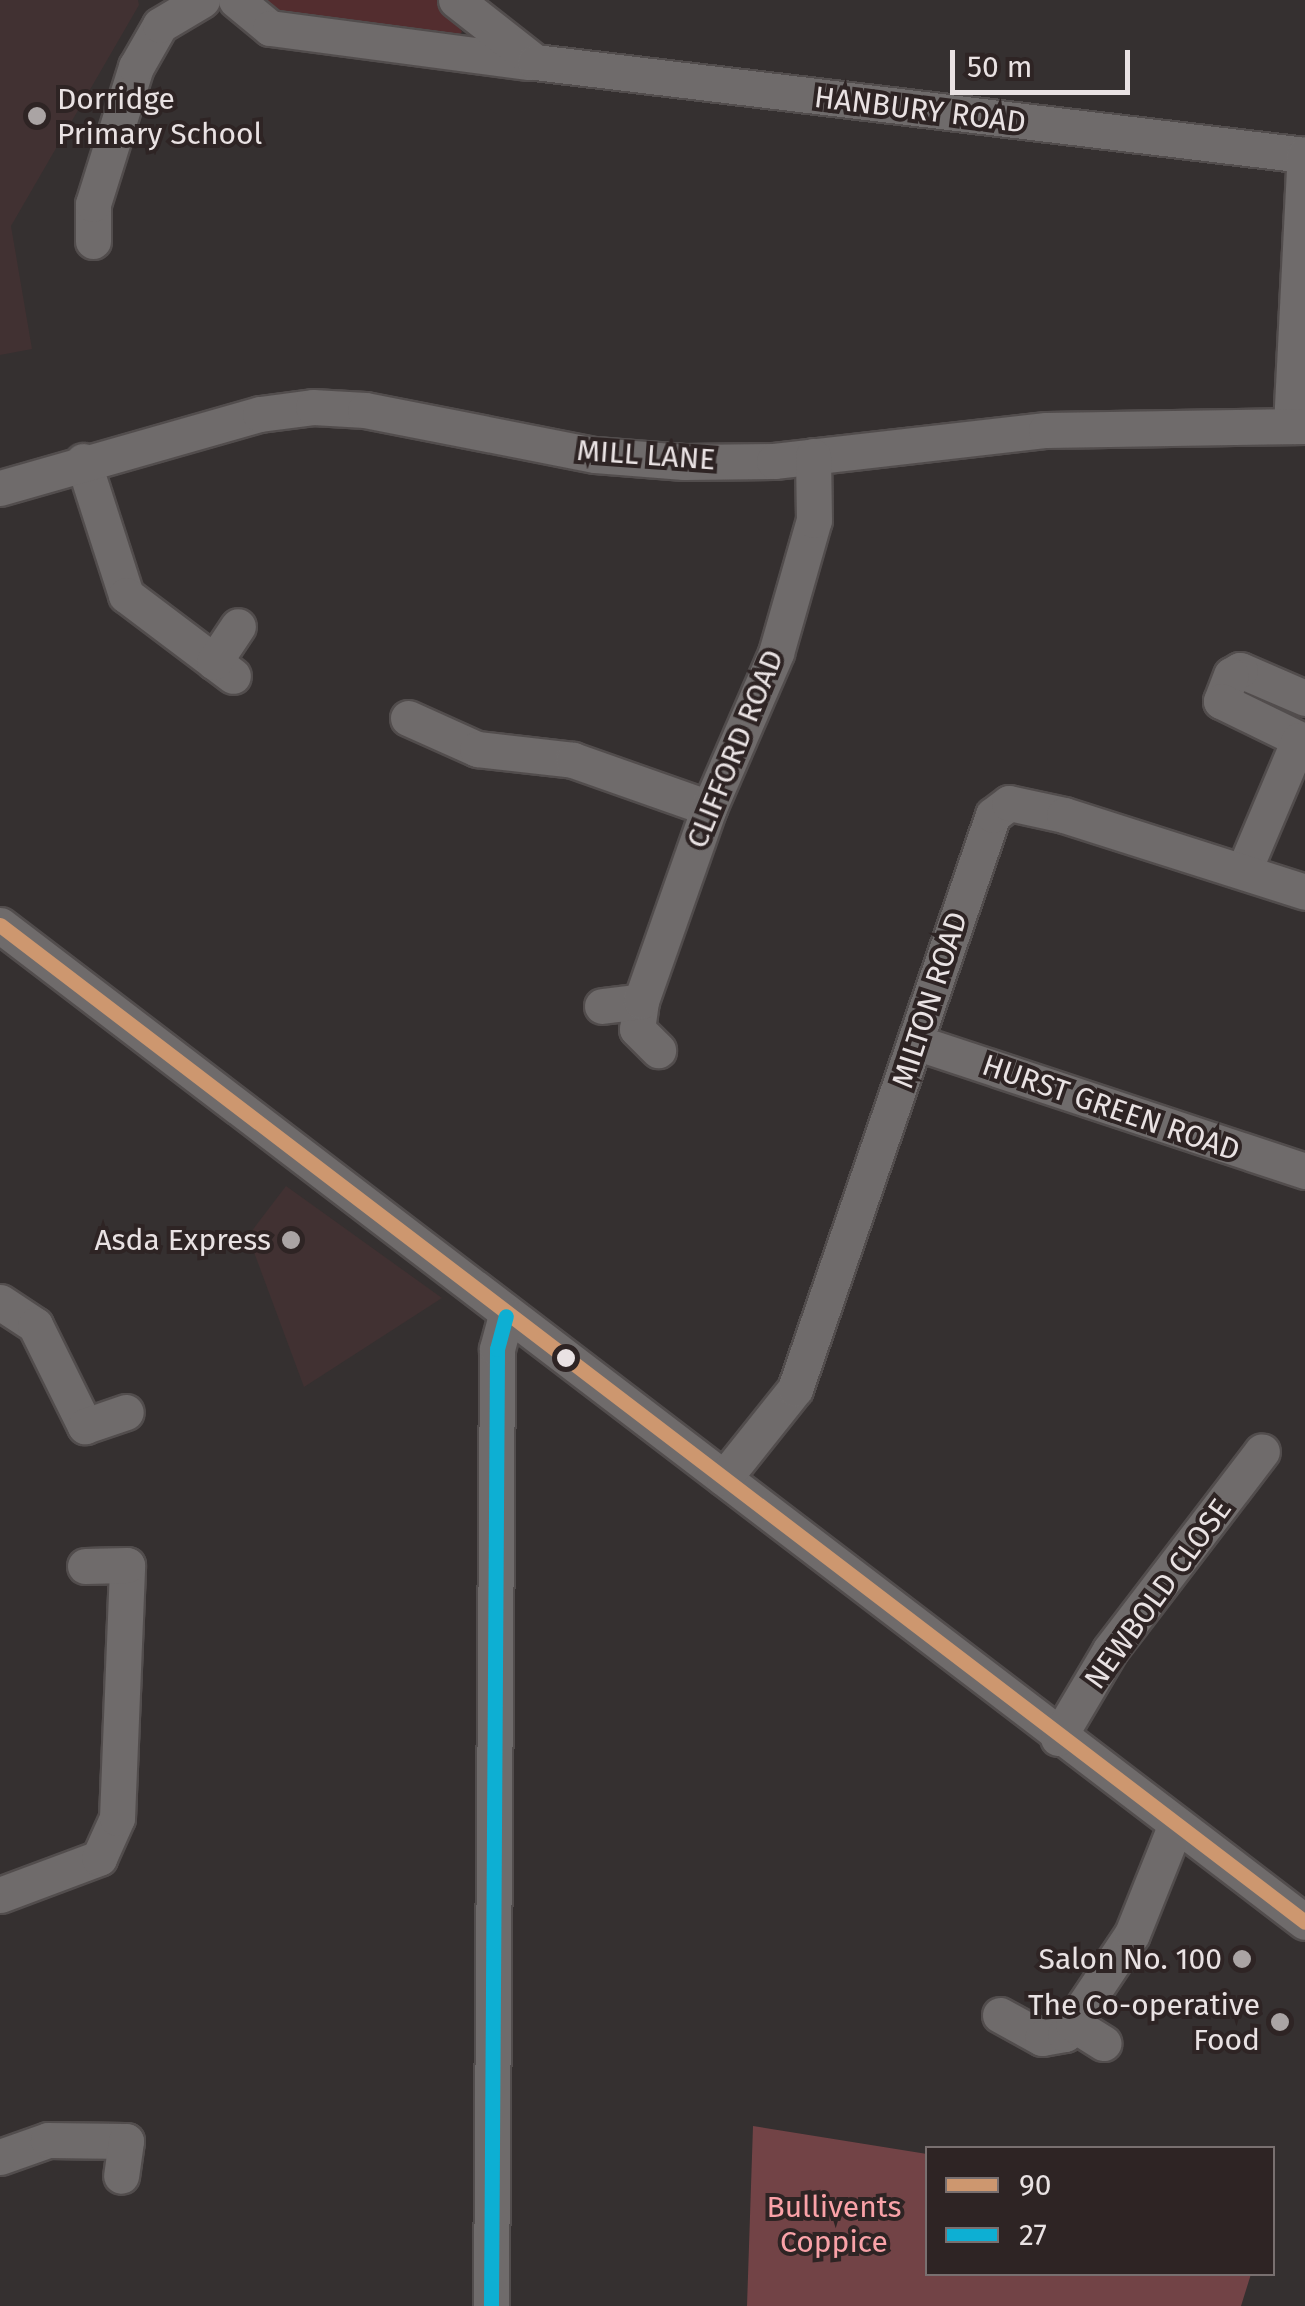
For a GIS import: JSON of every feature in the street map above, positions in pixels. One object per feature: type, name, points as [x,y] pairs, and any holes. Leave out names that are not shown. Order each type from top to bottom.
[{"type":"street","points":[[93,241],[93,204],[136,67],[160,25],[202,0]]},
{"type":"street","name":"HANBURY ROAD","points":[[236,0],[270,28],[1305,154]]},
{"type":"street","points":[[456,0],[535,62]]},
{"type":"street","points":[[1298,426],[1305,154]]},
{"type":"street","name":"MILL LANE","points":[[0,488],[83,461],[260,414],[313,407],[365,410],[635,460],[813,456],[1046,430],[1298,426]]},
{"type":"street","name":"CLIFFORD ROAD","points":[[640,1000],[709,808],[776,653],[814,520],[813,456]]},
{"type":"street","points":[[83,461],[116,579],[126,595],[223,668],[238,626]]},
{"type":"street","points":[[1244,870],[1302,741],[1221,701],[1231,675],[1240,670],[1305,698]]},
{"type":"street","points":[[408,718],[477,750],[574,760],[709,808]]},
{"type":"street","name":"MILTON ROAD","points":[[724,1478],[795,1389],[918,1043],[993,814],[1009,802],[1244,870],[1305,892]]},
{"type":"street","points":[[0,925],[1058,1738],[1305,1922]]},
{"type":"street","points":[[602,1006],[640,1000],[637,1029],[658,1050]]},
{"type":"street","name":"HURST GREEN ROAD","points":[[918,1043],[1305,1171]]},
{"type":"street","points":[[0,1302],[35,1326],[85,1426],[126,1412]]},
{"type":"street","points":[[491,2306],[497,1349],[506,1316]]},
{"type":"street","name":"NEWBOLD CLOSE","points":[[1058,1738],[1110,1650],[1262,1451]]},
{"type":"street","points":[[0,1895],[99,1858],[117,1818],[127,1565],[85,1566]]},
{"type":"street","points":[[1000,2015],[1042,2038],[1088,2034],[1176,1824]]},
{"type":"street","points":[[0,2158],[48,2140],[126,2142],[122,2176]]},
{"type":"shaded area","name":"Dorridge Primary School","points":[[0,0],[138,0],[139,5],[11,226],[32,349],[0,355]]},
{"type":"shaded area","points":[[245,0],[441,0],[462,32],[453,41],[278,23]]},
{"type":"shaded area","points":[[286,1186],[442,1298],[304,1387],[248,1236]]},
{"type":"green space","name":"Bullivents Coppice","points":[[753,2126],[925,2154],[925,2276],[1250,2276],[1241,2306],[747,2306]]},
{"type":"transit line","name":"90","points":[[0,925],[1305,1922]]},
{"type":"transit line","name":"27","points":[[491,2306],[497,1349],[506,1316]]},
{"type":"place","name":"Dorridge Primary School","points":[[37,116]]},
{"type":"place","name":"Asda Express","points":[[291,1240]]},
{"type":"place","name":"Salon No. 100","points":[[1242,1959]]},
{"type":"place","name":"The Co-operative Food","points":[[1280,2022]]}]
